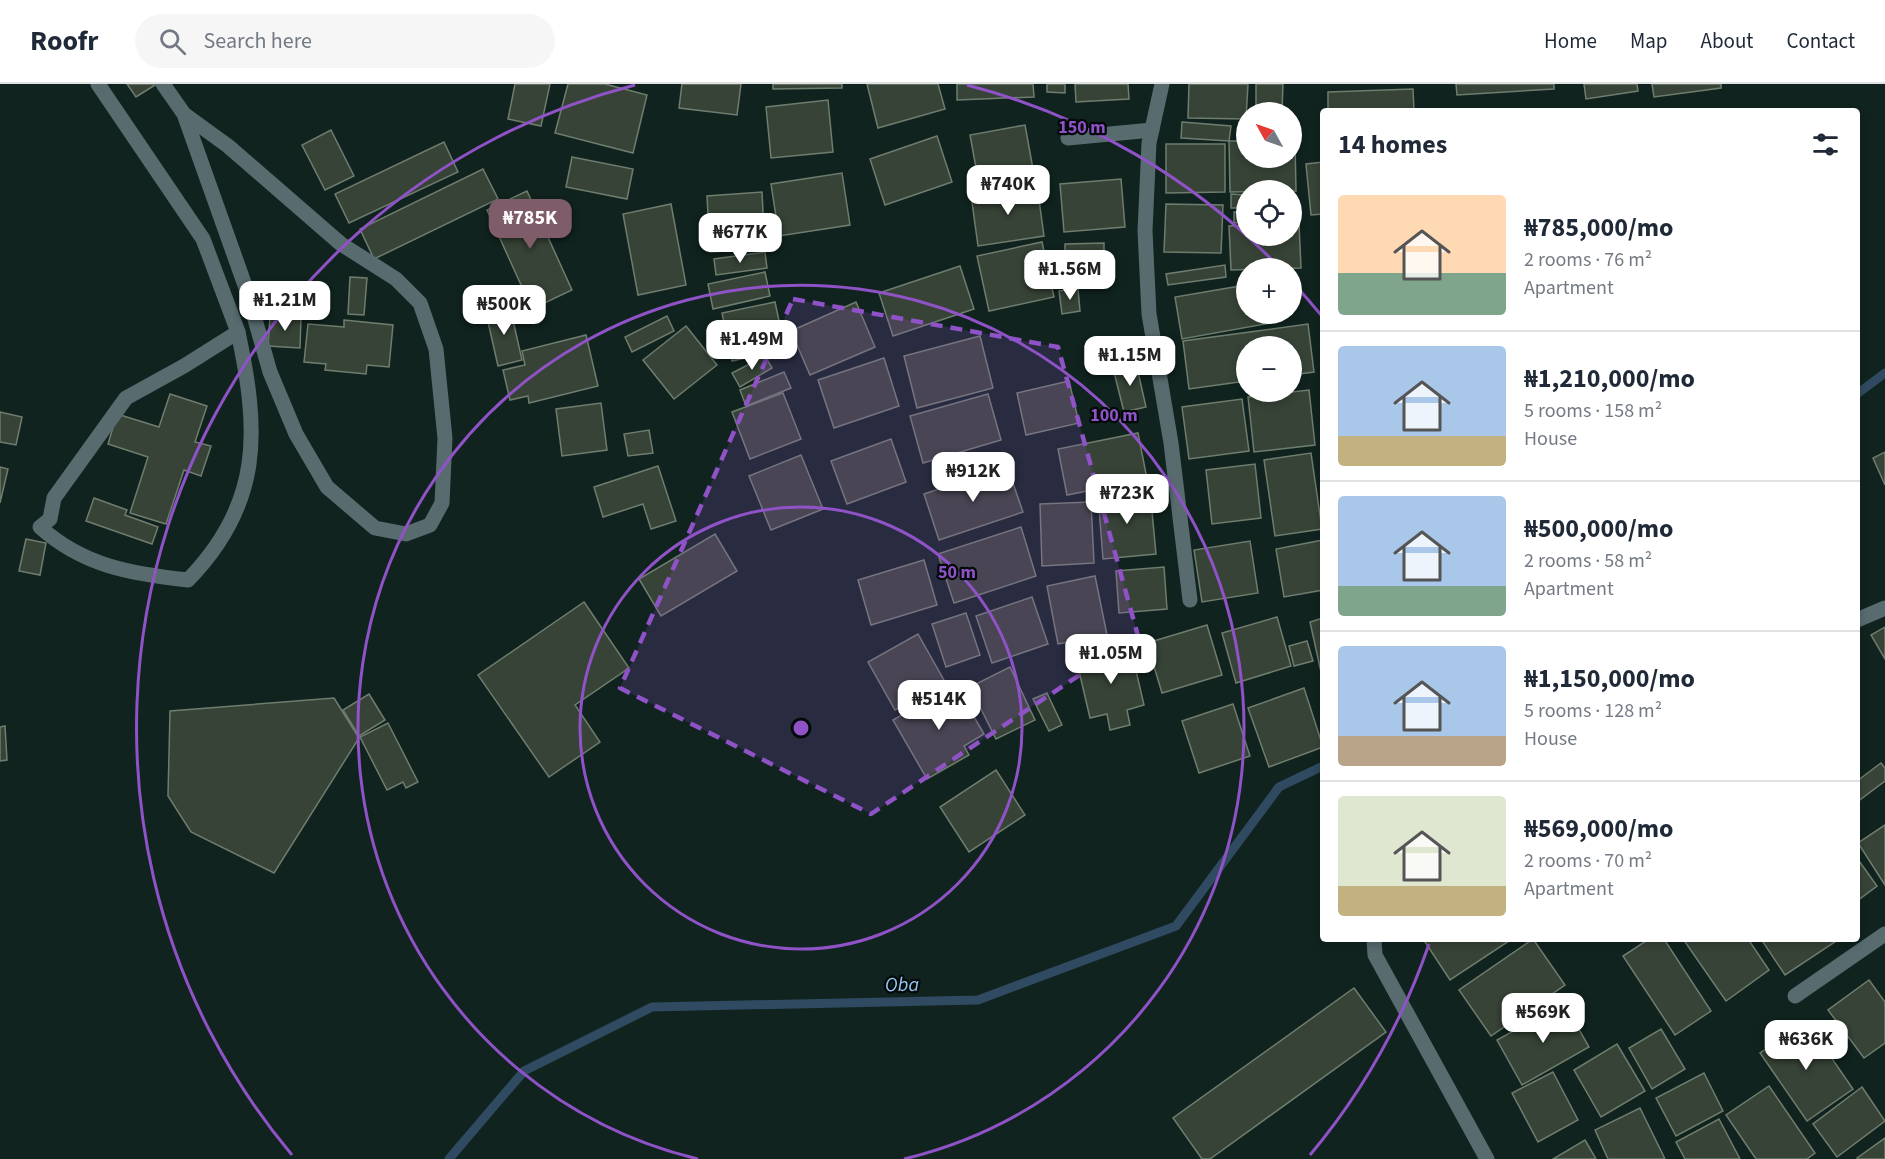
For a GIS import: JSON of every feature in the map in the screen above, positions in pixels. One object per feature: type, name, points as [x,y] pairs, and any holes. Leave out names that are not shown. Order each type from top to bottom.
[{"type":"street","points":[[98,84],[203,239],[238,332],[253,425],[252,456],[243,497],[202,566],[188,580],[115,570],[58,544],[39,527],[50,519],[54,498],[126,398],[184,366],[238,332]]},
{"type":"street","points":[[163,84],[184,114],[247,291],[270,372],[296,434],[327,487],[375,528],[406,534],[430,525],[442,503],[445,438],[436,349],[420,303],[396,279],[341,244],[228,146],[184,114]]},
{"type":"street","points":[[1162,84],[1152,130],[1145,231],[1149,314],[1171,443],[1190,600]]},
{"type":"street","points":[[1068,138],[1152,130]]},
{"type":"street","points":[[1860,619],[1885,608]]},
{"type":"street","points":[[1795,996],[1885,934]]},
{"type":"street","points":[[1374,942],[1376,955],[1487,1159]]},
{"type":"highlighted area","points":[[793,299],[1058,347],[1138,636],[871,814],[620,688]]},
{"type":"building","points":[[127,84],[154,84],[155,85],[136,97]]},
{"type":"building","points":[[515,84],[550,84],[541,126],[508,119]]},
{"type":"building","points":[[568,84],[605,84],[647,95],[633,153],[555,133]]},
{"type":"building","points":[[682,84],[741,84],[737,115],[679,108]]},
{"type":"building","points":[[773,84],[842,84],[842,88],[773,89]]},
{"type":"building","points":[[867,84],[938,84],[945,109],[878,128]]},
{"type":"building","points":[[957,84],[1033,84],[1034,97],[957,100]]},
{"type":"building","points":[[1047,84],[1065,84],[1065,93],[1047,92]]},
{"type":"building","points":[[1075,84],[1128,84],[1129,99],[1076,102]]},
{"type":"building","points":[[1189,84],[1248,84],[1247,102],[1236,102],[1236,119],[1188,118]]},
{"type":"building","points":[[1256,84],[1283,84],[1282,102],[1256,102]]},
{"type":"building","points":[[1456,84],[1554,84],[1554,89],[1457,95]]},
{"type":"building","points":[[1584,84],[1637,84],[1638,91],[1586,99]]},
{"type":"building","points":[[1652,84],[1721,84],[1721,88],[1654,97]]},
{"type":"building","points":[[1413,89],[1414,108],[1328,108],[1328,92]]},
{"type":"building","points":[[828,100],[833,152],[771,158],[766,107]]},
{"type":"building","points":[[1182,122],[1231,126],[1229,141],[1181,138]]},
{"type":"building","points":[[1025,125],[1033,169],[978,179],[970,135]]},
{"type":"building","points":[[331,130],[354,176],[325,190],[302,145]]},
{"type":"building","points":[[937,136],[952,182],[885,205],[870,159]]},
{"type":"building","points":[[1229,141],[1236,141],[1236,168],[1296,168],[1296,180],[1236,180],[1236,192],[1230,192]]},
{"type":"building","points":[[444,142],[458,172],[349,223],[335,194]]},
{"type":"building","points":[[1166,144],[1225,144],[1225,192],[1166,193]]},
{"type":"building","points":[[572,157],[633,169],[627,199],[566,187]]},
{"type":"building","points":[[1320,162],[1320,214],[1311,215],[1306,164]]},
{"type":"building","points":[[483,169],[498,199],[374,259],[360,229]]},
{"type":"building","points":[[842,173],[850,225],[779,236],[771,184]]},
{"type":"building","points":[[1121,179],[1125,227],[1064,232],[1060,184]]},
{"type":"building","points":[[1037,185],[1044,236],[978,246],[971,195]]},
{"type":"building","points":[[527,191],[572,290],[532,309],[487,210]]},
{"type":"building","points":[[762,192],[765,249],[710,252],[707,196]]},
{"type":"building","points":[[1231,194],[1236,194],[1236,208],[1231,208]]},
{"type":"building","points":[[671,204],[686,285],[638,295],[623,214]]},
{"type":"building","points":[[1166,204],[1223,205],[1221,253],[1164,252]]},
{"type":"building","points":[[1229,226],[1236,226],[1236,246],[1300,246],[1301,258],[1236,258],[1236,270],[1231,270]]},
{"type":"building","points":[[1042,242],[1054,297],[989,311],[977,256]]},
{"type":"building","points":[[1104,243],[1104,270],[1065,271],[1065,244]]},
{"type":"building","points":[[765,252],[767,268],[716,275],[714,259]]},
{"type":"building","points":[[1225,265],[1226,277],[1168,285],[1166,274]]},
{"type":"building","points":[[960,266],[974,309],[893,336],[879,293]]},
{"type":"building","points":[[765,272],[770,296],[713,309],[708,284]]},
{"type":"building","points":[[350,277],[367,278],[364,315],[348,314]]},
{"type":"building","points":[[1236,287],[1236,324],[1265,324],[1182,339],[1175,297]]},
{"type":"building","points":[[1078,289],[1080,311],[1062,314],[1059,291]]},
{"type":"building","points":[[775,302],[785,349],[732,361],[722,313]]},
{"type":"building","points":[[856,302],[875,347],[810,375],[791,331]]},
{"type":"building","points":[[510,307],[522,360],[498,366],[486,313]]},
{"type":"building","points":[[667,316],[674,331],[632,352],[625,337]]},
{"type":"building","points":[[270,317],[301,318],[300,348],[268,346]]},
{"type":"building","points":[[344,320],[393,325],[389,367],[367,365],[366,374],[325,370],[326,364],[304,362],[308,324],[344,327]]},
{"type":"building","points":[[1308,324],[1314,372],[1302,374],[1302,336],[1236,336],[1236,382],[1189,389],[1183,341]]},
{"type":"building","points":[[686,326],[717,365],[674,399],[643,360]]},
{"type":"building","points":[[586,335],[598,386],[529,403],[528,396],[510,400],[503,370],[525,365],[522,351]]},
{"type":"building","points":[[980,336],[993,388],[917,408],[904,356]]},
{"type":"building","points":[[765,356],[772,368],[740,387],[732,373]]},
{"type":"building","points":[[884,358],[899,406],[834,428],[818,380]]},
{"type":"building","points":[[1136,363],[1146,407],[1124,412],[1113,368]]},
{"type":"building","points":[[784,372],[791,388],[746,406],[740,390]]},
{"type":"building","points":[[1069,381],[1079,423],[1026,435],[1017,393]]},
{"type":"building","points":[[1309,390],[1315,445],[1254,452],[1249,402],[1302,402],[1302,391]]},
{"type":"building","points":[[783,393],[801,439],[750,459],[732,412]]},
{"type":"building","points":[[170,394],[207,406],[195,442],[211,446],[201,476],[184,470],[166,524],[130,513],[148,457],[108,444],[117,414],[159,427]]},
{"type":"building","points":[[988,394],[1001,440],[923,463],[910,416]]},
{"type":"building","points":[[1236,400],[1236,402],[1242,402],[1249,451],[1189,459],[1182,407]]},
{"type":"building","points":[[601,403],[607,450],[562,456],[556,409]]},
{"type":"building","points":[[0,412],[22,417],[16,445],[0,442]]},
{"type":"building","points":[[649,430],[653,453],[628,456],[624,434]]},
{"type":"building","points":[[1138,433],[1147,479],[1067,495],[1058,449]]},
{"type":"building","points":[[891,439],[906,482],[847,504],[831,461]]},
{"type":"building","points":[[1885,452],[1885,485],[1873,458]]},
{"type":"building","points":[[1311,453],[1320,529],[1275,536],[1264,460]]},
{"type":"building","points":[[801,455],[823,509],[771,530],[749,476]]},
{"type":"building","points":[[1255,464],[1261,518],[1212,524],[1206,470]]},
{"type":"building","points":[[658,466],[676,521],[651,529],[643,504],[603,517],[594,487]]},
{"type":"building","points":[[1007,466],[1023,512],[939,540],[924,494]]},
{"type":"building","points":[[0,467],[8,469],[0,503]]},
{"type":"building","points":[[1150,490],[1156,554],[1103,559],[1098,495]]},
{"type":"building","points":[[94,498],[127,510],[125,515],[158,527],[152,544],[86,521]]},
{"type":"building","points":[[1091,502],[1094,563],[1042,566],[1040,504]]},
{"type":"building","points":[[1021,527],[1036,576],[954,603],[938,554]]},
{"type":"building","points":[[715,534],[737,571],[661,616],[639,579]]},
{"type":"building","points":[[26,539],[46,543],[40,575],[19,571]]},
{"type":"building","points":[[1250,541],[1258,593],[1202,602],[1194,550]]},
{"type":"building","points":[[1320,541],[1320,591],[1284,597],[1276,549]]},
{"type":"building","points":[[924,560],[937,605],[871,625],[858,580]]},
{"type":"building","points":[[1164,567],[1167,609],[1119,613],[1116,571]]},
{"type":"building","points":[[1095,576],[1107,635],[1058,644],[1047,586]]},
{"type":"building","points":[[1032,597],[1048,644],[992,663],[976,616]]},
{"type":"building","points":[[584,602],[629,668],[575,705],[600,742],[549,777],[478,675]]},
{"type":"building","points":[[966,613],[980,655],[946,667],[932,624]]},
{"type":"building","points":[[1277,617],[1291,666],[1236,683],[1222,633]]},
{"type":"building","points":[[1320,619],[1320,667],[1310,622]]},
{"type":"building","points":[[1207,625],[1222,675],[1162,693],[1147,643]]},
{"type":"building","points":[[1885,627],[1885,659],[1871,635]]},
{"type":"building","points":[[918,634],[945,682],[895,710],[868,662]]},
{"type":"building","points":[[1307,641],[1313,661],[1294,666],[1289,646]]},
{"type":"building","points":[[1130,645],[1144,705],[1127,710],[1130,725],[1110,730],[1107,714],[1090,718],[1076,658]]},
{"type":"building","points":[[1010,667],[1035,720],[996,739],[970,687]]},
{"type":"building","points":[[955,684],[984,734],[964,746],[969,755],[927,779],[893,720]]},
{"type":"building","points":[[1304,688],[1320,738],[1320,748],[1269,767],[1248,708]]},
{"type":"building","points":[[1047,693],[1062,725],[1049,731],[1033,699]]},
{"type":"building","points":[[369,694],[385,720],[359,736],[343,710]]},
{"type":"building","points":[[334,698],[359,738],[274,873],[191,832],[168,796],[170,711]]},
{"type":"building","points":[[1233,704],[1250,756],[1199,773],[1182,721]]},
{"type":"building","points":[[388,723],[418,782],[406,788],[403,782],[387,790],[360,737]]},
{"type":"building","points":[[5,726],[7,760],[0,761],[0,727]]},
{"type":"building","points":[[1881,763],[1885,768],[1885,781],[1860,800],[1860,779]]},
{"type":"building","points":[[996,770],[1025,815],[969,852],[940,807]]},
{"type":"building","points":[[1885,825],[1885,885],[1860,846],[1860,842]]},
{"type":"building","points":[[1860,862],[1877,886],[1860,899]]},
{"type":"building","points":[[1425,942],[1507,942],[1450,980]]},
{"type":"building","points":[[1529,942],[1535,942],[1565,985],[1491,1036],[1459,990]]},
{"type":"building","points":[[1644,942],[1666,942],[1711,1011],[1675,1035],[1623,956]]},
{"type":"building","points":[[1685,942],[1750,942],[1769,970],[1726,1001]]},
{"type":"building","points":[[1763,942],[1835,942],[1785,975]]},
{"type":"building","points":[[1869,980],[1885,1002],[1885,1043],[1864,1058],[1828,1010]]},
{"type":"building","points":[[1354,988],[1386,1032],[1210,1159],[1202,1159],[1173,1118]]},
{"type":"building","points":[[1564,1003],[1589,1047],[1522,1085],[1497,1040]]},
{"type":"building","points":[[1806,1021],[1853,1089],[1807,1121],[1760,1053]]},
{"type":"building","points":[[1661,1029],[1685,1069],[1652,1089],[1629,1048]]},
{"type":"building","points":[[1617,1044],[1645,1091],[1601,1117],[1574,1070]]},
{"type":"building","points":[[1553,1072],[1578,1120],[1538,1142],[1512,1093]]},
{"type":"building","points":[[1704,1073],[1723,1111],[1676,1136],[1656,1098]]},
{"type":"building","points":[[1769,1086],[1815,1153],[1807,1159],[1756,1159],[1726,1115]]},
{"type":"building","points":[[1862,1087],[1885,1121],[1837,1157],[1813,1124]]},
{"type":"building","points":[[1640,1108],[1665,1159],[1608,1159],[1595,1130]]},
{"type":"building","points":[[1719,1119],[1740,1159],[1685,1159],[1676,1142]]},
{"type":"building","points":[[1885,1138],[1885,1159],[1857,1158]]},
{"type":"building","points":[[1585,1140],[1596,1159],[1553,1159]]},
{"type":"waterway","name":"Oba","points":[[1860,392],[1885,373]]},
{"type":"waterway","name":"Oba","points":[[449,1159],[524,1071],[652,1007],[978,1000],[1176,926],[1279,787],[1320,767]]}]
